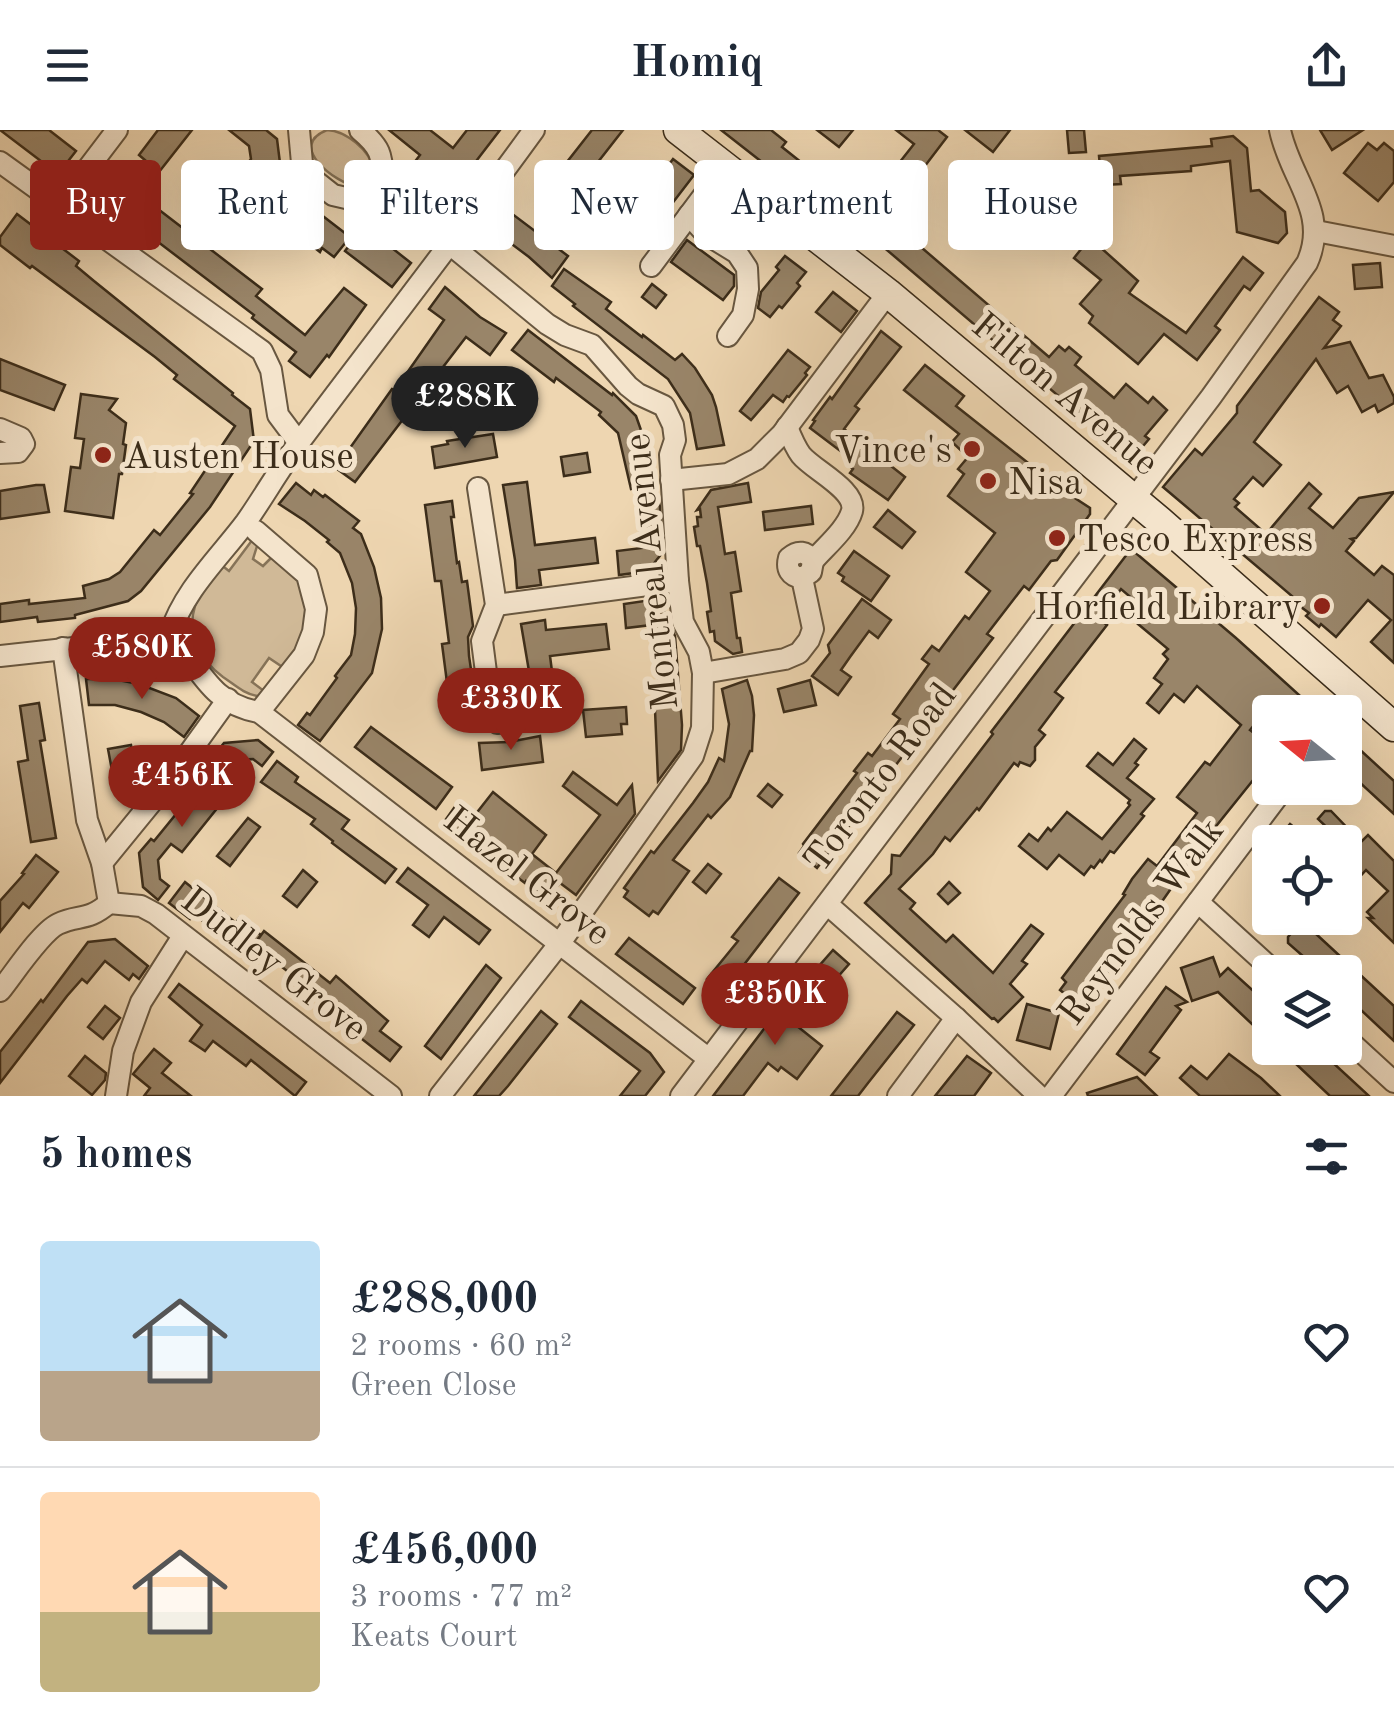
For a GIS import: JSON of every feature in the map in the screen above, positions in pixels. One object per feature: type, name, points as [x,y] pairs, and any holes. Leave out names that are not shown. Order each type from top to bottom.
[{"type":"street","points":[[94,160],[116,130]]},
{"type":"street","points":[[299,130],[302,164],[309,176],[333,195],[344,198]]},
{"type":"street","points":[[360,130],[378,145],[380,160]]},
{"type":"street","points":[[512,160],[534,130]]},
{"type":"street","name":"Filton Avenue","points":[[678,130],[716,160]]},
{"type":"street","points":[[1280,130],[1313,214],[1316,232],[1394,246]]},
{"type":"street","points":[[0,162],[30,184]]},
{"type":"street","points":[[651,266],[694,207]]},
{"type":"street","points":[[688,215],[706,234],[737,253],[745,264],[745,308],[728,336]]},
{"type":"street","name":"Toronto Road","points":[[681,1096],[1298,276],[1313,249],[1316,232]]},
{"type":"street","points":[[122,250],[262,351],[274,381],[278,415],[298,443]]},
{"type":"street","points":[[0,656],[170,634],[176,614],[246,522],[298,443],[447,250]]},
{"type":"street","name":"Montreal Avenue","points":[[440,1096],[560,943],[692,756],[702,728],[703,673],[699,652],[684,622],[678,581],[670,455],[675,433],[664,407],[633,390],[592,345],[546,324],[457,250]]},
{"type":"street","name":"Filton Avenue","points":[[832,250],[1133,500],[1340,695]]},
{"type":"street","points":[[671,480],[710,477],[744,468],[758,459],[888,294]]},
{"type":"street","points":[[703,673],[786,659],[799,654],[809,640],[812,628],[807,569],[849,518],[852,503],[848,494],[802,456],[787,427]]},
{"type":"street","points":[[0,429],[21,438],[24,444],[18,452],[0,452]]},
{"type":"street","points":[[478,488],[496,605],[482,640],[492,719],[496,724],[533,720]]},
{"type":"street","points":[[260,712],[304,654],[313,632],[316,609],[308,575],[263,544]]},
{"type":"street","points":[[496,605],[678,581]]},
{"type":"street","name":"Hazel Grove","points":[[170,634],[201,678],[228,699],[260,712],[709,1059]]},
{"type":"street","points":[[0,991],[48,930],[93,915],[109,903],[102,863],[86,820],[63,648]]},
{"type":"street","points":[[179,767],[228,699]]},
{"type":"street","name":"Filton Avenue","points":[[1362,710],[1394,727]]},
{"type":"street","points":[[102,863],[150,803]]},
{"type":"street","name":"Reynolds Walk","points":[[1051,1096],[1271,805]]},
{"type":"street","points":[[1198,902],[1256,955]]},
{"type":"street","name":"Dudley Grove","points":[[109,903],[141,906],[156,914],[392,1096]]},
{"type":"street","points":[[826,904],[1039,1096]]},
{"type":"street","points":[[116,1096],[123,1051],[141,1002],[183,936]]},
{"type":"street","points":[[898,1096],[956,1018]]},
{"type":"street","points":[[1362,1053],[1394,1082]]},
{"type":"shaded area","points":[[327,130],[334,131],[349,138],[370,160],[344,160],[344,182],[324,168],[324,160],[316,160],[311,145]]},
{"type":"shaded area","points":[[253,539],[258,543],[253,559],[263,566],[280,557],[289,563],[309,602],[305,638],[284,668],[269,658],[252,682],[264,691],[258,696],[240,689],[208,663],[197,646],[192,627],[197,601],[220,564],[229,571]]},
{"type":"building","points":[[0,130],[49,130],[76,151],[69,160],[40,160]]},
{"type":"building","points":[[158,130],[192,130],[161,169],[161,160],[145,160],[139,155]]},
{"type":"building","points":[[229,130],[266,130],[277,139],[280,160],[250,160],[249,146]]},
{"type":"building","points":[[389,130],[430,130],[453,148],[467,130],[500,130],[477,160],[416,160],[420,155]]},
{"type":"building","points":[[592,130],[623,130],[600,160],[568,160]]},
{"type":"building","points":[[721,130],[771,130],[786,142],[782,147],[798,160],[759,160]]},
{"type":"building","points":[[817,130],[853,130],[839,147]]},
{"type":"building","points":[[896,130],[938,130],[947,137],[928,162],[901,160],[914,144]]},
{"type":"building","points":[[965,130],[1010,130],[993,152]]},
{"type":"building","points":[[1067,130],[1084,130],[1086,152],[1069,153]]},
{"type":"building","points":[[1320,130],[1363,130],[1332,150]]},
{"type":"building","points":[[1233,136],[1247,148],[1251,191],[1259,190],[1285,212],[1287,233],[1278,243],[1237,232],[1230,161],[1191,166],[1191,171],[1120,176],[1121,184],[1113,184],[1113,160],[1099,160],[1099,156],[1212,146],[1211,139]]},
{"type":"building","points":[[1368,143],[1377,150],[1384,143],[1394,151],[1394,182],[1378,201],[1344,173]]},
{"type":"building","points":[[673,159],[694,175],[674,201],[674,160]]},
{"type":"building","points":[[161,211],[181,227],[181,250],[211,250],[262,289],[256,296],[305,335],[344,288],[366,305],[310,377],[289,361],[296,352],[252,318],[254,315],[161,244]]},
{"type":"building","points":[[17,214],[30,224],[30,250],[64,250],[79,261],[76,266],[250,409],[254,441],[210,507],[141,591],[128,601],[75,618],[38,622],[37,617],[0,622],[0,604],[85,598],[83,586],[120,572],[154,530],[160,535],[193,494],[190,493],[235,426],[174,379],[177,375],[155,357],[0,245],[0,237]]},
{"type":"building","points":[[514,215],[534,230],[534,250],[560,250],[568,256],[552,278],[514,246]]},
{"type":"building","points":[[324,217],[344,232],[344,244],[334,257],[324,250]]},
{"type":"building","points":[[687,240],[694,250],[700,250],[734,275],[734,286],[723,300],[671,262]]},
{"type":"building","points":[[394,250],[411,263],[392,287],[345,251]]},
{"type":"building","points":[[887,250],[924,250],[1049,357],[1059,346],[1065,351],[1069,347],[1081,357],[1075,365],[1114,398],[1126,384],[1148,403],[1153,397],[1167,410],[1145,436],[1149,439],[1133,458]]},
{"type":"building","points":[[1080,250],[1103,250],[1138,281],[1129,293],[1186,333],[1243,257],[1263,273],[1250,290],[1244,286],[1215,326],[1220,330],[1197,360],[1164,334],[1138,364],[1089,323],[1093,316],[1080,304],[1101,280],[1074,258]]},
{"type":"building","points":[[785,256],[806,272],[797,283],[800,286],[770,317],[758,308],[761,292]]},
{"type":"building","points":[[1380,263],[1382,287],[1355,289],[1353,265]]},
{"type":"building","points":[[564,269],[611,302],[606,309],[642,337],[675,360],[682,354],[695,368],[712,395],[724,445],[697,449],[690,413],[668,379],[552,286]]},
{"type":"building","points":[[652,284],[666,295],[656,308],[642,297]]},
{"type":"building","points":[[445,287],[506,333],[490,355],[466,337],[355,482],[333,466],[395,390],[444,320],[429,309]]},
{"type":"building","points":[[833,292],[857,311],[841,332],[816,312]]},
{"type":"building","points":[[1319,297],[1339,312],[1333,320],[1341,326],[1324,348],[1350,342],[1369,378],[1383,375],[1394,403],[1378,412],[1375,405],[1362,412],[1348,386],[1337,393],[1316,359],[1254,442],[1281,465],[1263,486],[1253,477],[1234,499],[1239,503],[1235,507],[1266,534],[1309,483],[1321,494],[1309,508],[1333,528],[1359,498],[1394,492],[1356,538],[1351,539],[1354,541],[1346,551],[1374,575],[1382,566],[1394,575],[1394,663],[1371,642],[1391,620],[1368,600],[1336,637],[1306,616],[1309,613],[1299,602],[1163,487],[1195,449],[1202,455],[1237,413],[1237,406]]},
{"type":"building","points":[[528,330],[613,393],[636,416],[660,507],[662,553],[648,571],[619,575],[617,551],[642,548],[635,488],[631,489],[618,433],[599,415],[601,412],[512,350]]},
{"type":"building","points":[[881,331],[901,347],[855,406],[859,409],[844,429],[905,477],[888,500],[850,473],[853,469],[847,464],[851,459],[810,428]]},
{"type":"building","points":[[788,350],[810,367],[807,375],[783,402],[773,395],[751,420],[740,411]]},
{"type":"building","points":[[0,359],[65,385],[54,410],[0,390]]},
{"type":"building","points":[[925,365],[964,396],[956,406],[1090,508],[1090,514],[1057,560],[1051,561],[1029,590],[1024,586],[987,634],[993,638],[817,868],[799,853],[803,844],[857,773],[854,771],[868,753],[872,756],[900,719],[893,714],[929,664],[922,659],[932,646],[939,651],[990,591],[966,572],[995,533],[948,496],[964,474],[958,469],[968,457],[952,442],[959,434],[904,390]]},
{"type":"building","points":[[515,393],[531,405],[514,426],[499,413]]},
{"type":"building","name":"Austen House","points":[[81,394],[117,399],[109,410],[126,423],[113,518],[65,511],[71,467],[80,468],[84,439],[75,438]]},
{"type":"building","points":[[493,434],[497,457],[435,468],[432,447]]},
{"type":"building","points":[[587,453],[590,472],[564,476],[561,457]]},
{"type":"building","points":[[527,482],[535,545],[595,538],[598,563],[539,570],[541,585],[517,588],[503,485]]},
{"type":"building","points":[[296,483],[311,495],[314,490],[325,495],[359,521],[353,528],[361,534],[381,598],[382,629],[372,673],[320,741],[298,725],[307,713],[310,715],[351,655],[356,608],[352,583],[340,553],[329,540],[279,504]]},
{"type":"building","points":[[748,483],[751,502],[718,507],[725,554],[735,552],[741,591],[731,593],[742,652],[733,654],[715,641],[714,631],[710,632],[707,583],[694,527],[698,526],[697,517],[701,517],[700,509],[697,510],[711,490]]},
{"type":"building","points":[[44,485],[49,512],[0,519],[0,491]]},
{"type":"building","points":[[452,501],[457,563],[462,582],[467,581],[473,626],[468,637],[469,656],[478,717],[452,721],[442,644],[449,643],[441,581],[435,581],[425,505]]},
{"type":"building","points":[[811,506],[813,524],[765,530],[763,512]]},
{"type":"building","points":[[888,510],[915,532],[902,548],[874,527]]},
{"type":"building","points":[[1131,549],[1299,695],[1252,695],[1252,781],[1142,930],[1080,1006],[1060,990],[1066,982],[1062,978],[1148,859],[1157,866],[1197,813],[1177,797],[1205,762],[1210,765],[1241,725],[1197,686],[1184,702],[1174,694],[1159,713],[1147,703],[1162,684],[1154,678],[1168,659],[1163,654],[1168,649],[1138,624],[1148,612],[1121,589],[1099,619],[1107,625],[1055,692],[1063,698],[1039,730],[1045,735],[1035,747],[1035,760],[1030,766],[1014,763],[979,810],[950,841],[945,837],[899,889],[915,903],[910,909],[946,942],[953,935],[993,973],[1031,925],[1043,934],[1022,961],[1027,964],[1010,984],[1023,997],[998,1022],[865,903],[891,874],[892,855],[900,856]]},
{"type":"building","points":[[854,551],[889,576],[871,601],[842,581],[844,577],[838,573]]},
{"type":"building","points":[[862,599],[891,620],[878,638],[869,631],[850,657],[841,670],[851,677],[838,695],[812,676],[830,653],[828,645]]},
{"type":"building","points":[[651,600],[668,614],[675,636],[682,725],[681,750],[658,781],[654,686],[659,686],[652,625],[626,628],[624,604]]},
{"type":"building","points":[[545,620],[546,630],[606,624],[609,649],[550,656],[557,710],[545,712],[532,705],[521,624]]},
{"type":"building","points":[[86,679],[139,684],[176,698],[199,716],[184,737],[141,712],[115,705],[89,705]]},
{"type":"building","points":[[747,680],[754,715],[752,751],[730,797],[711,818],[708,815],[673,860],[689,871],[658,914],[653,911],[649,916],[624,897],[628,891],[624,888],[693,803],[719,758],[724,761],[729,724],[722,689]]},
{"type":"building","points":[[810,680],[816,705],[784,712],[778,689]]},
{"type":"building","points":[[39,703],[45,740],[40,741],[56,838],[31,842],[18,762],[28,760],[20,706]]},
{"type":"building","points":[[626,707],[627,724],[621,724],[622,734],[586,737],[583,710]]},
{"type":"building","points":[[371,727],[452,787],[436,809],[355,747]]},
{"type":"building","points":[[540,736],[543,762],[482,770],[479,743]]},
{"type":"building","points":[[1134,739],[1146,749],[1127,778],[1154,799],[1114,853],[1110,851],[1084,875],[1059,855],[1047,869],[1019,846],[1029,834],[1038,841],[1067,812],[1102,839],[1130,800],[1087,766],[1098,753],[1113,765]]},
{"type":"building","points":[[258,740],[273,752],[262,766],[253,759],[235,760],[227,770],[212,758],[224,743]]},
{"type":"building","points":[[131,745],[139,788],[116,792],[108,749]]},
{"type":"building","points":[[1362,752],[1394,781],[1394,814],[1362,785]]},
{"type":"building","points":[[277,761],[298,777],[295,782],[349,820],[342,829],[396,869],[385,883],[311,824],[315,819],[261,782]]},
{"type":"building","points":[[212,770],[231,786],[231,791],[182,852],[171,844],[158,860],[160,879],[169,886],[158,900],[143,887],[139,853],[151,839],[154,841]]},
{"type":"building","points":[[573,772],[617,805],[632,785],[635,814],[576,895],[560,883],[548,898],[444,822],[454,808],[471,820],[493,792],[546,835],[532,854],[556,873],[600,815],[563,786]]},
{"type":"building","points":[[768,784],[782,795],[772,807],[758,796]]},
{"type":"building","points":[[1325,811],[1331,811],[1345,825],[1324,825],[1318,819]]},
{"type":"building","points":[[248,818],[260,827],[230,866],[217,856]]},
{"type":"building","points":[[1368,835],[1394,861],[1394,943],[1368,918],[1373,918],[1367,912],[1388,891],[1366,870],[1362,874],[1362,841]]},
{"type":"building","points":[[36,855],[58,872],[29,908],[23,903],[0,932],[0,901]]},
{"type":"building","points":[[708,864],[721,874],[706,893],[693,882]]},
{"type":"building","points":[[408,868],[490,930],[479,944],[444,917],[429,937],[413,925],[428,905],[397,882]]},
{"type":"building","points":[[303,870],[317,882],[297,907],[283,896]]},
{"type":"building","points":[[779,878],[799,893],[723,992],[707,979],[738,941],[732,937]]},
{"type":"building","points":[[185,882],[236,923],[239,918],[261,935],[246,955],[194,914],[190,919],[169,903]]},
{"type":"building","points":[[949,882],[960,893],[948,904],[938,894]]},
{"type":"building","points":[[264,931],[330,983],[336,976],[388,1021],[380,1031],[401,1047],[390,1061],[353,1032],[357,1026],[254,945]]},
{"type":"building","points":[[1317,935],[1339,955],[1302,955],[1288,943],[1288,937]]},
{"type":"building","points":[[629,938],[695,988],[683,1004],[616,954]]},
{"type":"building","points":[[115,939],[148,966],[139,979],[133,974],[129,980],[105,961],[87,983],[82,979],[67,996],[0,1083],[0,1052],[41,1000],[88,942]]},
{"type":"building","points":[[833,950],[849,964],[835,980],[819,966]]},
{"type":"building","points":[[1213,957],[1220,976],[1228,968],[1252,990],[1252,1024],[1218,992],[1192,1001],[1181,968]]},
{"type":"building","points":[[486,965],[501,978],[441,1059],[425,1046]]},
{"type":"building","points":[[1362,976],[1394,1006],[1394,1041],[1362,1011]]},
{"type":"building","points":[[179,984],[306,1082],[295,1096],[251,1060],[246,1066],[213,1041],[205,1051],[190,1041],[202,1025],[169,997]]},
{"type":"building","points":[[1166,987],[1187,1002],[1176,1006],[1181,1010],[1150,1052],[1159,1058],[1145,1075],[1117,1054]]},
{"type":"building","points":[[797,988],[812,999],[797,1026],[822,1046],[797,1079],[768,1063],[743,1096],[713,1096],[789,996]]},
{"type":"building","points":[[581,1001],[650,1053],[664,1072],[645,1096],[620,1096],[640,1071],[569,1017]]},
{"type":"building","points":[[1027,1004],[1059,1013],[1050,1049],[1017,1040]]},
{"type":"building","points":[[105,1006],[120,1018],[103,1039],[88,1027]]},
{"type":"building","points":[[541,1011],[557,1024],[499,1096],[474,1096]]},
{"type":"building","points":[[897,1012],[914,1025],[858,1096],[831,1096]]},
{"type":"building","points":[[154,1049],[171,1063],[162,1073],[191,1096],[144,1096],[150,1088],[133,1074]]},
{"type":"building","points":[[1229,1054],[1280,1096],[1200,1096],[1180,1078],[1191,1066],[1207,1079]]},
{"type":"building","points":[[85,1056],[106,1073],[92,1095],[69,1076]]},
{"type":"building","points":[[967,1056],[991,1073],[974,1096],[935,1096]]},
{"type":"building","points":[[1297,1065],[1335,1065],[1369,1096],[1330,1096]]},
{"type":"building","points":[[1137,1077],[1157,1096],[1088,1096],[1087,1093]]},
{"type":"place","name":"Vince's","points":[[972,449]]},
{"type":"place","name":"Austen House","points":[[103,455]]},
{"type":"place","name":"Nisa","points":[[988,481]]},
{"type":"place","name":"Tesco Express","points":[[1057,538]]},
{"type":"place","name":"Horfield Library","points":[[1322,606]]}]
